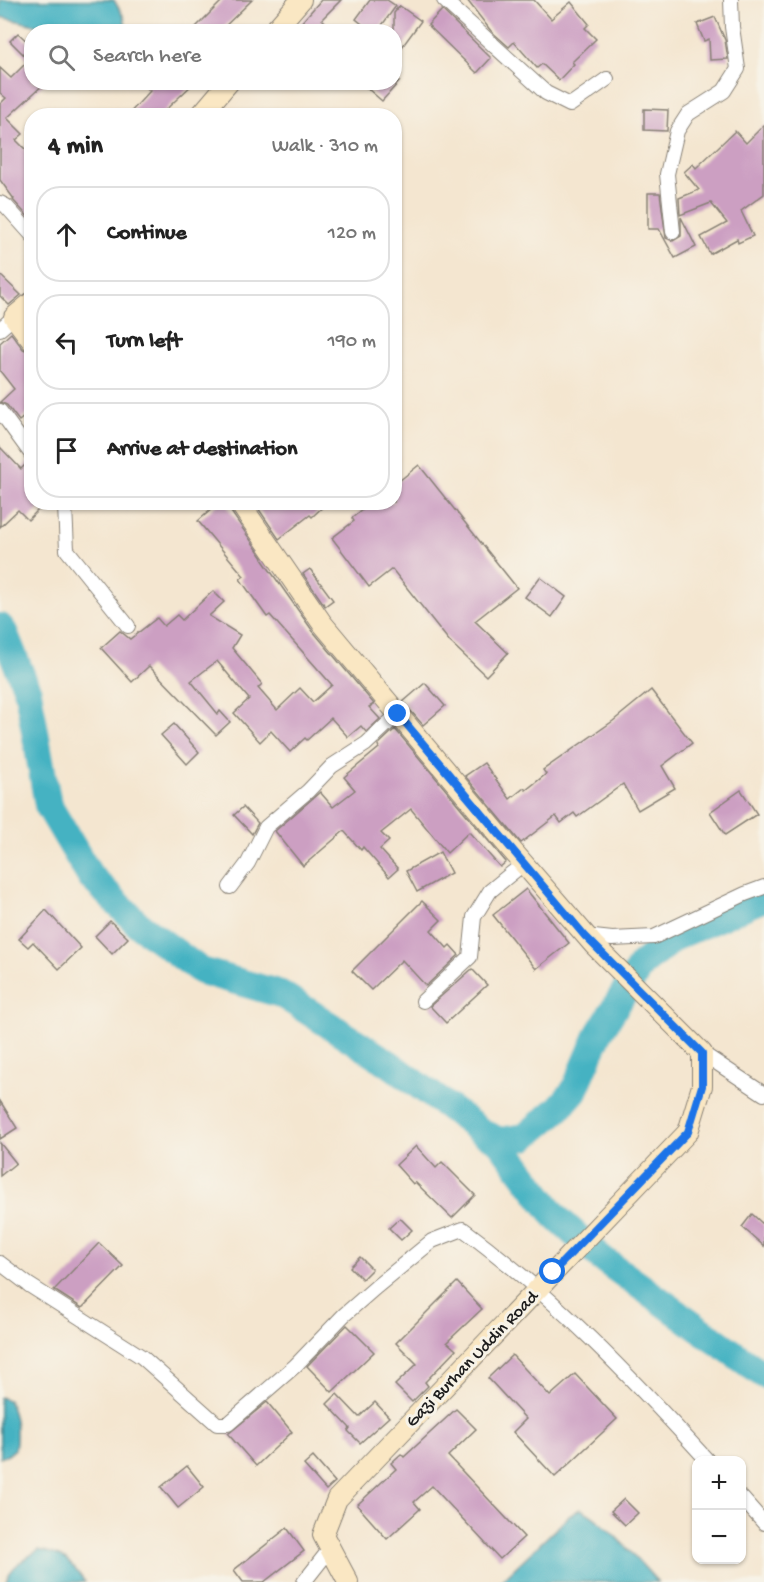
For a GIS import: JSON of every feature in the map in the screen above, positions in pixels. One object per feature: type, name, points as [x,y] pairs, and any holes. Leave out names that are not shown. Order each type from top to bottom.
[{"type":"street","points":[[280,24],[301,0]]},
{"type":"street","points":[[444,0],[546,93],[570,105],[607,80]]},
{"type":"street","points":[[673,232],[667,174],[677,131],[688,114],[724,91],[738,69],[731,0]]},
{"type":"street","points":[[207,108],[222,90]]},
{"type":"street","points":[[0,203],[6,206],[24,226]]},
{"type":"street","points":[[24,309],[7,323],[24,335]]},
{"type":"street","points":[[0,411],[24,444]]},
{"type":"street","points":[[65,510],[67,550],[128,626]]},
{"type":"street","points":[[244,510],[322,623],[589,940],[702,1053],[764,1094]]},
{"type":"street","points":[[230,887],[248,863],[266,827],[308,791],[332,766],[366,744],[398,714]]},
{"type":"street","points":[[423,1001],[470,957],[474,917],[490,891],[523,864]]},
{"type":"street","points":[[589,940],[654,937],[764,887]]},
{"type":"street","name":"Gazi Burhan Uddin Road","points":[[348,1582],[323,1535],[337,1499],[688,1132],[702,1086],[702,1053]]},
{"type":"street","points":[[0,1263],[29,1286],[142,1357],[217,1424],[228,1424],[295,1366],[344,1315],[432,1241],[463,1229],[538,1287],[624,1370],[702,1456]]},
{"type":"street","points":[[746,1503],[764,1523]]},
{"type":"street","points":[[304,1582],[330,1549]]},
{"type":"water","points":[[0,0],[114,0],[126,24],[31,24],[0,17]]},
{"type":"water","points":[[0,1397],[8,1400],[11,1406],[16,1423],[16,1436],[15,1449],[0,1458]]},
{"type":"water","points":[[580,1509],[589,1513],[609,1530],[658,1582],[500,1582],[569,1516]]},
{"type":"water","points":[[39,1550],[55,1554],[66,1560],[85,1582],[6,1582],[14,1567]]},
{"type":"building","points":[[223,0],[252,0],[227,24],[199,24]]},
{"type":"building","points":[[321,0],[341,0],[322,19],[325,24],[300,24]]},
{"type":"building","points":[[370,0],[387,0],[396,6],[383,24],[362,24],[356,19]]},
{"type":"building","points":[[467,0],[534,0],[551,19],[571,2],[589,24],[585,28],[596,39],[572,62],[574,64],[559,80],[542,64],[537,68],[514,42],[509,47],[491,31]]},
{"type":"building","points":[[400,6],[421,21],[402,47],[402,24],[394,24],[394,13]]},
{"type":"building","points":[[442,10],[491,58],[477,73],[428,25]]},
{"type":"building","points":[[715,17],[725,40],[728,59],[710,60],[709,39],[704,41],[697,24]]},
{"type":"building","points":[[18,33],[24,39],[24,55],[10,41]]},
{"type":"building","points":[[24,65],[24,90],[37,90],[7,118],[23,134],[16,140],[24,148],[24,212],[0,180],[0,104],[6,98],[0,93],[0,68],[11,78]]},
{"type":"building","points":[[187,90],[167,108],[134,108],[150,91]]},
{"type":"building","points":[[369,90],[392,90],[382,101]]},
{"type":"building","points":[[644,109],[668,110],[667,131],[644,130]]},
{"type":"building","points":[[764,125],[764,194],[741,211],[753,236],[738,243],[737,239],[710,254],[701,237],[727,223],[711,203],[680,215],[679,198],[699,190],[684,172],[693,164],[696,168],[735,131],[746,143]]},
{"type":"building","points":[[648,193],[660,193],[666,238],[673,241],[681,236],[681,217],[696,247],[675,258],[659,229],[648,229]]},
{"type":"building","points":[[0,275],[21,295],[9,305],[0,296]]},
{"type":"building","points":[[11,333],[24,349],[24,417],[19,421],[7,405],[0,402],[14,389],[0,371],[0,343]]},
{"type":"building","points":[[0,447],[21,469],[24,466],[24,510],[38,510],[28,520],[18,510],[0,527]]},
{"type":"building","points":[[419,465],[517,588],[475,621],[508,653],[486,676],[450,642],[392,569],[369,587],[332,538],[354,521],[352,518],[362,510],[402,510],[402,479]]},
{"type":"building","points":[[211,510],[230,510],[312,630],[374,704],[369,707],[380,719],[366,732],[361,726],[348,737],[331,718],[290,752],[271,731],[260,742],[234,713],[249,699],[217,661],[191,681],[218,714],[220,711],[230,722],[216,735],[149,666],[132,682],[101,648],[120,631],[130,639],[157,618],[164,626],[177,615],[182,620],[213,591],[224,602],[209,616],[240,635],[232,648],[262,684],[258,688],[277,710],[300,688],[313,702],[332,685],[270,615],[267,617],[240,579],[244,576],[198,521]]},
{"type":"building","points":[[259,510],[319,510],[312,517],[310,515],[279,539]]},
{"type":"building","points":[[310,569],[333,600],[325,606],[303,574]]},
{"type":"building","points":[[540,577],[566,597],[552,617],[525,597]]},
{"type":"building","points":[[425,683],[445,706],[423,725],[403,702]]},
{"type":"building","points":[[651,690],[692,743],[662,766],[675,788],[638,810],[623,784],[577,817],[574,813],[561,823],[556,816],[521,843],[465,776],[484,763],[510,799],[546,774],[543,770],[613,721]]},
{"type":"building","points":[[174,724],[199,752],[187,764],[161,735]]},
{"type":"building","points":[[395,729],[506,862],[500,867],[469,832],[447,853],[411,809],[381,833],[389,841],[380,849],[398,869],[389,877],[363,847],[361,850],[344,831],[303,866],[275,831],[320,792],[333,807],[355,790],[344,777],[379,748],[378,745]]},
{"type":"building","points":[[741,790],[757,814],[725,835],[710,812]]},
{"type":"building","points":[[243,807],[258,823],[252,834],[234,815]]},
{"type":"building","points":[[440,852],[451,873],[417,892],[406,871]]},
{"type":"building","points":[[526,889],[569,943],[536,969],[493,915]]},
{"type":"building","points":[[422,901],[441,920],[431,930],[447,948],[450,945],[459,955],[426,986],[402,960],[371,990],[352,971]]},
{"type":"building","points":[[46,910],[81,948],[59,969],[33,942],[28,947],[19,939]]},
{"type":"building","points":[[110,921],[128,938],[112,954],[95,936]]},
{"type":"building","points":[[472,969],[487,985],[446,1023],[430,1006]]},
{"type":"building","points":[[0,1101],[17,1128],[0,1139]]},
{"type":"building","points":[[0,1143],[16,1163],[0,1176]]},
{"type":"building","points":[[416,1146],[436,1168],[442,1162],[475,1195],[452,1218],[415,1182],[413,1184],[396,1165]]},
{"type":"building","points":[[752,1214],[764,1225],[764,1246],[742,1227]]},
{"type":"building","points":[[400,1218],[412,1230],[401,1240],[389,1228]]},
{"type":"building","points":[[99,1243],[123,1266],[82,1308],[54,1290]]},
{"type":"building","points":[[360,1257],[372,1269],[362,1279],[350,1267]]},
{"type":"building","points":[[457,1282],[482,1309],[447,1342],[456,1350],[425,1382],[428,1386],[412,1402],[395,1385],[417,1364],[396,1343]]},
{"type":"building","points":[[347,1325],[374,1352],[332,1392],[307,1366]]},
{"type":"building","points":[[512,1355],[550,1396],[575,1374],[617,1419],[555,1477],[513,1432],[526,1419],[488,1378]]},
{"type":"building","points":[[337,1394],[359,1417],[375,1402],[389,1417],[360,1443],[348,1431],[350,1428],[327,1404]]},
{"type":"building","points":[[267,1402],[292,1432],[256,1466],[228,1434]]},
{"type":"building","points":[[456,1409],[476,1429],[448,1456],[524,1537],[500,1559],[432,1486],[414,1502],[420,1509],[387,1539],[357,1505],[396,1469],[391,1463],[401,1454],[404,1457]]},
{"type":"building","points":[[313,1457],[335,1482],[326,1490],[304,1465]]},
{"type":"building","points":[[187,1466],[204,1487],[178,1508],[161,1487]]},
{"type":"building","points":[[624,1499],[638,1513],[625,1525],[611,1511]]},
{"type":"building","points":[[287,1528],[304,1551],[264,1582],[243,1582],[234,1570]]},
{"type":"waterway","points":[[0,627],[28,692],[48,805],[90,876],[138,924],[201,971],[281,994],[390,1064],[479,1130],[499,1141],[525,1137],[558,1109],[574,1091],[599,1033],[641,965],[675,937],[764,898]]},
{"type":"waterway","points":[[499,1141],[556,1217],[601,1258],[764,1375]]},
{"type":"route","points":[[398,714],[585,936],[702,1053],[702,1086],[688,1132],[553,1272]]}]
